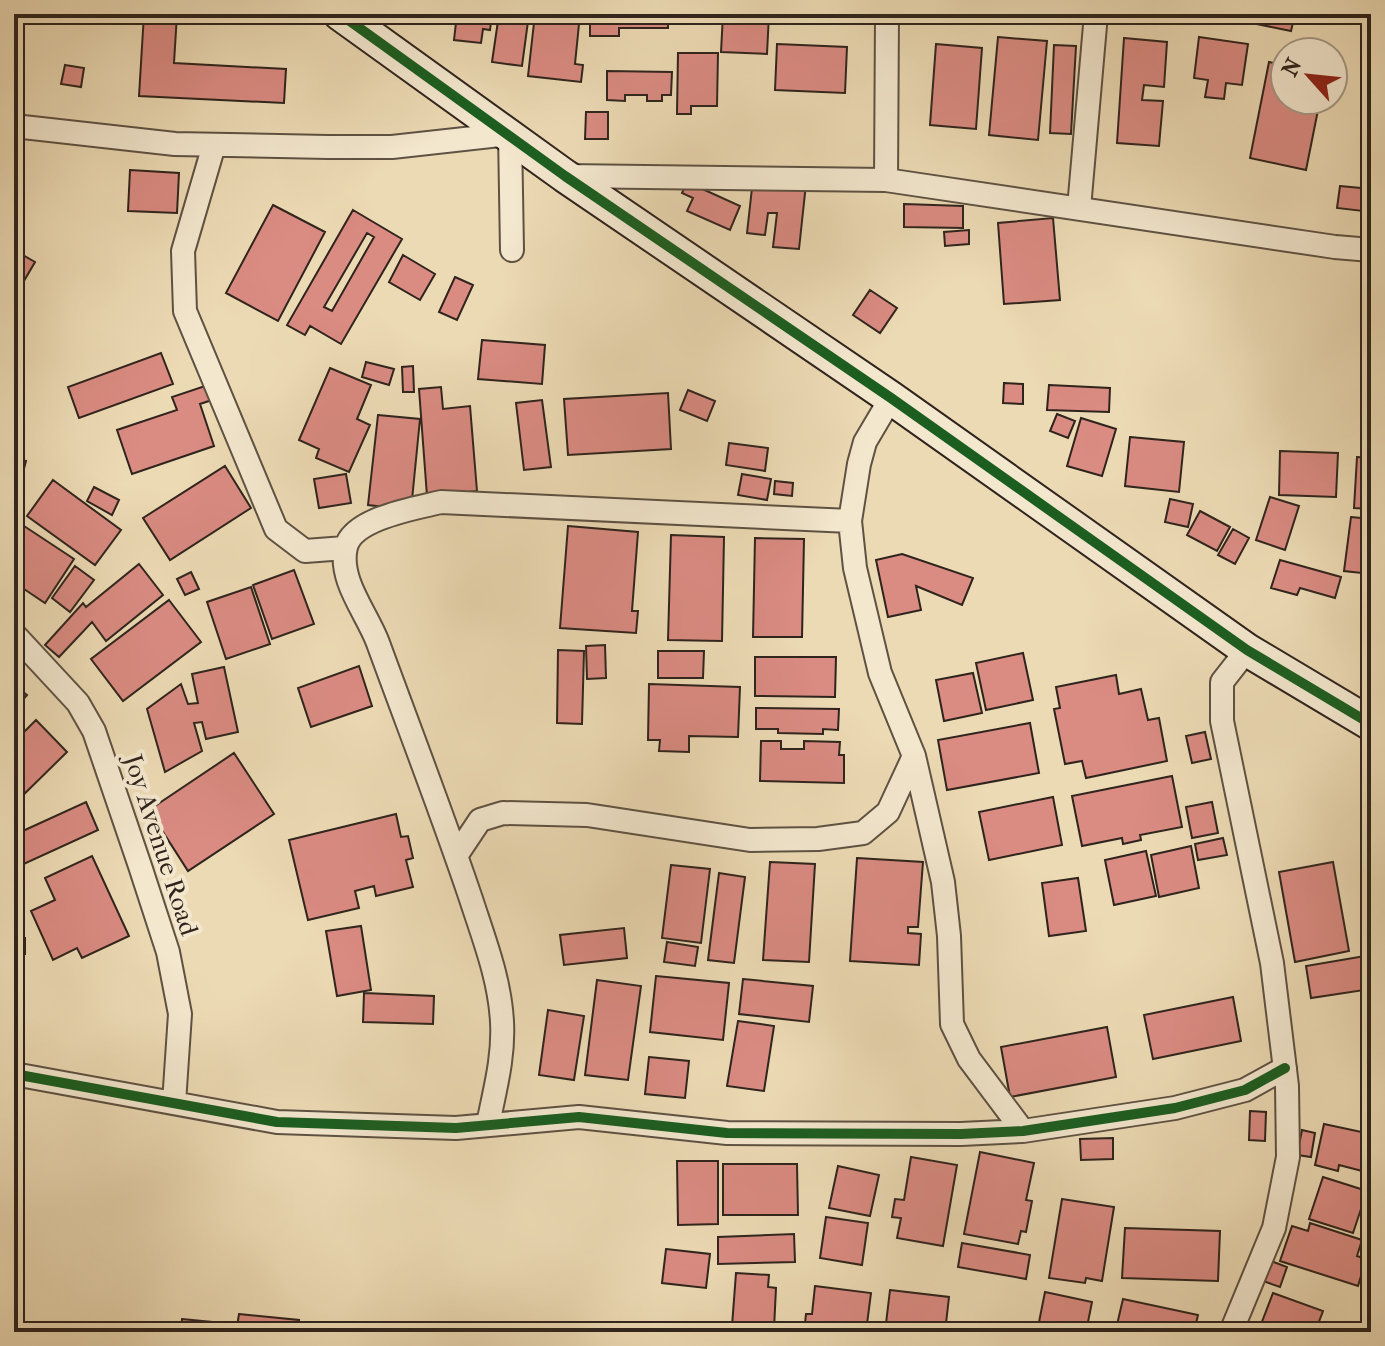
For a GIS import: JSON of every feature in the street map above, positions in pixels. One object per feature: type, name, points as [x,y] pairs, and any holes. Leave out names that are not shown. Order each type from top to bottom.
[{"type":"street","points":[[340,14],[565,176],[891,398],[1247,650],[1371,724]]},
{"type":"street","points":[[886,180],[887,14]]},
{"type":"street","points":[[1079,208],[1096,14]]},
{"type":"street","points":[[14,126],[175,144],[214,145],[392,147],[510,134]]},
{"type":"street","points":[[510,134],[512,250]]},
{"type":"street","points":[[214,145],[183,251],[185,311],[276,529],[305,551],[345,548]]},
{"type":"street","points":[[565,176],[886,180],[1371,250]]},
{"type":"street","points":[[891,398],[865,442],[859,464],[850,521],[855,568],[880,673],[914,756],[943,882],[950,951],[952,1024],[969,1059],[1023,1131]]},
{"type":"street","points":[[488,1124],[502,1061],[502,1020],[496,976],[371,623],[347,579],[345,548],[349,540],[360,529],[398,512],[441,502],[850,521]]},
{"type":"street","name":"Joy Avenue Road","points":[[14,634],[78,703],[94,731],[130,836],[168,952],[180,1014],[174,1103]]},
{"type":"street","points":[[1231,1332],[1274,1228],[1288,1157],[1285,1068],[1272,963],[1222,721],[1222,682],[1247,650]]},
{"type":"street","points":[[456,856],[480,820],[503,813],[587,815],[750,840],[818,839],[863,833],[888,812],[914,756]]},
{"type":"street","points":[[14,1074],[277,1122],[456,1128],[579,1117],[727,1133],[961,1134],[1023,1131],[1175,1108],[1245,1090],[1285,1068]]},
{"type":"building","points":[[144,14],[177,14],[174,63],[286,69],[284,103],[139,96]]},
{"type":"building","points":[[457,14],[492,14],[490,30],[483,29],[481,43],[454,40]]},
{"type":"building","points":[[499,14],[529,14],[522,66],[492,62]]},
{"type":"building","points":[[535,14],[580,14],[575,64],[583,65],[581,82],[528,76]]},
{"type":"building","points":[[590,14],[668,14],[668,28],[619,28],[619,36],[590,36]]},
{"type":"building","points":[[723,14],[769,14],[767,54],[721,52]]},
{"type":"building","points":[[1244,14],[1295,14],[1291,31],[1242,21]]},
{"type":"building","points":[[14,19],[19,83],[14,84]]},
{"type":"building","points":[[998,37],[1047,41],[1038,140],[989,135]]},
{"type":"building","points":[[1199,37],[1248,44],[1242,85],[1226,83],[1224,99],[1205,97],[1208,80],[1194,78]]},
{"type":"building","points":[[1124,38],[1167,42],[1164,87],[1144,85],[1142,100],[1163,101],[1159,146],[1117,143]]},
{"type":"building","points":[[777,44],[847,47],[845,93],[775,90]]},
{"type":"building","points":[[936,44],[982,48],[976,129],[930,125]]},
{"type":"building","points":[[1054,45],[1076,46],[1071,134],[1050,133]]},
{"type":"building","points":[[678,53],[718,53],[717,106],[691,106],[691,114],[677,114]]},
{"type":"building","points":[[1269,62],[1269,116],[1317,116],[1306,170],[1250,158]]},
{"type":"building","points":[[65,65],[84,68],[81,87],[61,84]]},
{"type":"building","points":[[607,71],[672,72],[671,95],[662,95],[662,101],[647,101],[647,95],[625,95],[625,101],[607,100]]},
{"type":"building","points":[[1371,108],[1371,183],[1361,182]]},
{"type":"building","points":[[586,112],[608,112],[608,139],[585,139]]},
{"type":"building","points":[[130,170],[179,173],[177,213],[128,211]]},
{"type":"building","points":[[753,179],[806,184],[799,249],[773,247],[777,213],[768,213],[765,235],[747,233]]},
{"type":"building","points":[[687,182],[740,206],[730,230],[687,211],[693,198],[682,193]]},
{"type":"building","points":[[1340,186],[1371,189],[1371,212],[1337,208]]},
{"type":"building","points":[[904,204],[963,206],[963,228],[904,227]]},
{"type":"building","points":[[273,205],[325,232],[278,321],[226,293]]},
{"type":"building","points":[[353,210],[402,239],[341,344],[310,326],[305,335],[287,325]],"holes":[[[367,233],[374,237],[332,311],[324,307]]]},
{"type":"building","points":[[1053,218],[1060,300],[1004,304],[998,223]]},
{"type":"building","points":[[969,230],[969,244],[945,246],[944,232]]},
{"type":"building","points":[[14,250],[35,262],[14,298]]},
{"type":"building","points":[[403,255],[435,274],[420,300],[389,282]]},
{"type":"building","points":[[455,277],[473,285],[457,320],[439,312]]},
{"type":"building","points":[[870,290],[897,308],[880,333],[853,315]]},
{"type":"building","points":[[482,340],[545,345],[542,384],[478,379]]},
{"type":"building","points":[[161,353],[173,384],[79,418],[68,387]]},
{"type":"building","points":[[366,362],[394,369],[389,385],[362,377]]},
{"type":"building","points":[[413,366],[414,392],[403,392],[402,367]]},
{"type":"building","points":[[330,368],[371,385],[357,419],[370,425],[349,472],[316,458],[319,449],[299,440]]},
{"type":"building","points":[[1004,383],[1023,384],[1023,404],[1003,403]]},
{"type":"building","points":[[211,384],[215,399],[200,404],[214,446],[132,474],[117,430],[177,410],[172,397]]},
{"type":"building","points":[[1049,385],[1110,388],[1109,412],[1047,410]]},
{"type":"building","points":[[441,387],[443,409],[470,406],[477,491],[427,496],[419,389]]},
{"type":"building","points":[[688,390],[715,401],[707,421],[680,410]]},
{"type":"building","points":[[668,393],[671,449],[568,455],[564,399]]},
{"type":"building","points":[[542,400],[551,467],[524,470],[516,403]]},
{"type":"building","points":[[1057,414],[1075,421],[1068,438],[1050,431]]},
{"type":"building","points":[[378,415],[420,419],[411,510],[368,505]]},
{"type":"building","points":[[1081,418],[1116,429],[1102,476],[1067,466]]},
{"type":"building","points":[[1130,437],[1184,442],[1179,492],[1125,486]]},
{"type":"building","points":[[729,443],[768,448],[765,471],[726,465]]},
{"type":"building","points":[[1280,451],[1338,453],[1336,497],[1279,495]]},
{"type":"building","points":[[1357,457],[1371,458],[1371,509],[1354,508]]},
{"type":"building","points":[[14,458],[26,461],[16,500],[14,500]]},
{"type":"building","points":[[225,466],[251,508],[170,560],[143,518]]},
{"type":"building","points":[[346,474],[351,503],[319,508],[314,479]]},
{"type":"building","points":[[742,474],[771,479],[767,500],[738,495]]},
{"type":"building","points":[[53,480],[121,530],[95,565],[27,516]]},
{"type":"building","points":[[775,481],[793,483],[792,496],[774,494]]},
{"type":"building","points":[[94,487],[119,500],[112,515],[87,501]]},
{"type":"building","points":[[1270,497],[1299,506],[1285,550],[1256,540]]},
{"type":"building","points":[[1170,499],[1193,504],[1188,527],[1165,522]]},
{"type":"building","points":[[1200,511],[1230,527],[1217,551],[1187,535]]},
{"type":"building","points":[[1351,517],[1371,519],[1371,574],[1344,571]]},
{"type":"building","points":[[24,526],[74,559],[45,603],[21,587],[16,594],[14,592],[14,542]]},
{"type":"building","points":[[568,526],[638,532],[632,611],[638,611],[636,633],[560,628]]},
{"type":"building","points":[[1233,529],[1249,538],[1235,564],[1218,555]]},
{"type":"building","points":[[671,535],[724,537],[722,641],[668,640]]},
{"type":"building","points":[[755,538],[804,539],[802,637],[753,637]]},
{"type":"building","points":[[902,554],[973,578],[962,605],[916,586],[921,610],[888,617],[876,560]]},
{"type":"building","points":[[1280,560],[1341,577],[1335,598],[1300,588],[1297,595],[1271,588]]},
{"type":"building","points":[[139,564],[163,595],[106,641],[92,622],[59,657],[45,645],[83,603],[86,607]]},
{"type":"building","points":[[75,566],[94,580],[70,612],[52,598]]},
{"type":"building","points":[[294,570],[314,624],[272,639],[253,585]]},
{"type":"building","points":[[191,572],[199,589],[185,595],[177,579]]},
{"type":"building","points":[[251,587],[270,644],[226,659],[207,602]]},
{"type":"building","points":[[169,600],[201,642],[123,701],[91,659]]},
{"type":"building","points":[[605,645],[606,678],[587,679],[586,646]]},
{"type":"building","points":[[558,650],[584,651],[582,724],[557,723]]},
{"type":"building","points":[[658,651],[704,651],[703,678],[658,678]]},
{"type":"building","points":[[1023,653],[1033,700],[986,710],[976,663]]},
{"type":"building","points":[[755,657],[836,657],[835,697],[755,696]]},
{"type":"building","points":[[359,666],[372,706],[311,727],[298,688]]},
{"type":"building","points":[[224,667],[238,732],[206,739],[202,722],[194,723],[202,751],[165,772],[147,709],[181,684],[188,704],[198,703],[192,674]]},
{"type":"building","points":[[973,673],[982,713],[944,721],[936,680]]},
{"type":"building","points":[[1116,675],[1119,694],[1141,689],[1148,720],[1159,718],[1167,761],[1086,778],[1082,761],[1065,764],[1054,709],[1060,708],[1056,687]]},
{"type":"building","points":[[14,684],[27,695],[14,710]]},
{"type":"building","points":[[649,684],[740,687],[738,737],[689,736],[689,752],[659,751],[660,740],[648,740]]},
{"type":"building","points":[[756,708],[839,709],[838,730],[823,729],[823,734],[756,729]]},
{"type":"building","points":[[36,720],[67,752],[14,804],[14,742]]},
{"type":"building","points":[[1030,723],[1039,773],[947,790],[938,740]]},
{"type":"building","points":[[1205,732],[1211,759],[1192,763],[1186,736]]},
{"type":"building","points":[[761,741],[781,741],[781,749],[804,749],[804,741],[840,742],[839,755],[844,755],[844,783],[760,781]]},
{"type":"building","points":[[234,753],[274,814],[188,871],[149,810]]},
{"type":"building","points":[[1172,776],[1182,827],[1140,835],[1141,840],[1123,844],[1122,838],[1082,846],[1072,796]]},
{"type":"building","points":[[1053,797],[1062,845],[989,860],[979,812]]},
{"type":"building","points":[[86,802],[98,830],[15,868],[14,835]]},
{"type":"building","points":[[1212,802],[1218,833],[1192,838],[1186,807]]},
{"type":"building","points":[[396,814],[401,837],[408,836],[413,858],[406,860],[413,887],[376,896],[374,886],[355,891],[359,908],[308,920],[289,840]]},
{"type":"building","points":[[1223,838],[1227,855],[1198,860],[1195,844]]},
{"type":"building","points":[[1191,846],[1199,888],[1159,897],[1151,855]]},
{"type":"building","points":[[1146,851],[1156,896],[1114,905],[1105,860]]},
{"type":"building","points":[[92,856],[129,936],[82,958],[77,948],[53,960],[31,911],[55,900],[45,878]]},
{"type":"building","points":[[857,858],[923,862],[918,927],[908,927],[908,933],[921,934],[919,965],[850,961]]},
{"type":"building","points":[[770,862],[815,864],[809,962],[763,960]]},
{"type":"building","points":[[1333,862],[1349,951],[1295,962],[1279,872]]},
{"type":"building","points":[[671,865],[710,869],[701,943],[662,938]]},
{"type":"building","points":[[719,873],[745,877],[734,963],[708,960]]},
{"type":"building","points":[[1078,878],[1086,931],[1049,936],[1042,883]]},
{"type":"building","points":[[361,926],[371,990],[337,996],[326,931]]},
{"type":"building","points":[[624,928],[627,958],[564,965],[560,935]]},
{"type":"building","points":[[25,938],[25,954],[14,954],[14,939]]},
{"type":"building","points":[[667,942],[698,947],[695,966],[664,962]]},
{"type":"building","points":[[1371,955],[1371,989],[1311,998],[1306,966]]},
{"type":"building","points":[[14,968],[19,968],[23,1025],[14,1025]]},
{"type":"building","points":[[656,976],[729,983],[723,1040],[650,1032]]},
{"type":"building","points":[[743,979],[813,986],[809,1022],[739,1014]]},
{"type":"building","points":[[597,980],[641,986],[628,1080],[585,1075]]},
{"type":"building","points":[[364,993],[434,996],[433,1024],[363,1022]]},
{"type":"building","points":[[1233,997],[1241,1041],[1153,1059],[1144,1015]]},
{"type":"building","points":[[548,1010],[584,1016],[574,1080],[539,1075]]},
{"type":"building","points":[[738,1021],[774,1026],[764,1091],[727,1086]]},
{"type":"building","points":[[1107,1027],[1116,1077],[1010,1097],[1001,1047]]},
{"type":"building","points":[[649,1057],[689,1061],[685,1098],[645,1094]]},
{"type":"building","points":[[1250,1111],[1266,1112],[1265,1141],[1249,1140]]},
{"type":"building","points":[[1324,1124],[1371,1134],[1371,1178],[1365,1176],[1366,1172],[1339,1165],[1338,1171],[1315,1165]]},
{"type":"building","points":[[1302,1130],[1315,1133],[1311,1157],[1297,1155]]},
{"type":"building","points":[[1113,1138],[1113,1159],[1081,1160],[1080,1139]]},
{"type":"building","points":[[980,1152],[1034,1163],[1026,1200],[1032,1201],[1026,1232],[1021,1231],[1018,1244],[964,1234]]},
{"type":"building","points":[[911,1157],[957,1165],[943,1246],[897,1238],[901,1218],[892,1217],[895,1199],[904,1200]]},
{"type":"building","points":[[677,1161],[718,1161],[718,1224],[678,1225]]},
{"type":"building","points":[[723,1164],[797,1164],[798,1215],[723,1215]]},
{"type":"building","points":[[838,1166],[879,1175],[870,1216],[829,1208]]},
{"type":"building","points":[[1323,1177],[1367,1191],[1353,1233],[1309,1219]]},
{"type":"building","points":[[1062,1199],[1114,1207],[1102,1281],[1086,1278],[1085,1283],[1049,1278]]},
{"type":"building","points":[[826,1217],[868,1223],[862,1265],[820,1258]]},
{"type":"building","points":[[1310,1223],[1362,1240],[1357,1256],[1366,1259],[1358,1286],[1280,1261],[1292,1226],[1308,1231]]},
{"type":"building","points":[[1125,1228],[1220,1231],[1218,1281],[1122,1278]]},
{"type":"building","points":[[794,1234],[795,1262],[718,1264],[718,1237]]},
{"type":"building","points":[[962,1243],[1030,1255],[1026,1279],[958,1267]]},
{"type":"building","points":[[666,1249],[710,1254],[706,1288],[662,1283]]},
{"type":"building","points":[[1271,1261],[1287,1267],[1280,1287],[1263,1281]]},
{"type":"building","points":[[736,1273],[769,1275],[768,1287],[776,1288],[774,1329],[732,1326]]},
{"type":"building","points":[[815,1286],[871,1293],[866,1332],[804,1332],[806,1314],[812,1314]]},
{"type":"building","points":[[890,1290],[949,1297],[945,1332],[885,1332]]},
{"type":"building","points":[[1045,1292],[1092,1302],[1086,1332],[1037,1332]]},
{"type":"building","points":[[1273,1293],[1323,1311],[1315,1332],[1273,1332],[1260,1327]]},
{"type":"building","points":[[1123,1299],[1198,1315],[1194,1332],[1129,1332],[1116,1329]]},
{"type":"building","points":[[239,1314],[299,1320],[298,1332],[236,1332]]},
{"type":"building","points":[[182,1319],[222,1323],[221,1332],[181,1332]]},
{"type":"building","points":[[334,1323],[377,1330],[377,1332],[332,1332]]},
{"type":"waterway","points":[[1369,1332],[1371,1327]]},
{"type":"cycle path","points":[[340,14],[565,176],[891,398],[1247,650],[1371,724]]},
{"type":"cycle path","points":[[14,1074],[277,1122],[456,1128],[579,1117],[727,1133],[961,1134],[1023,1131],[1175,1108],[1245,1090],[1285,1068]]}]
